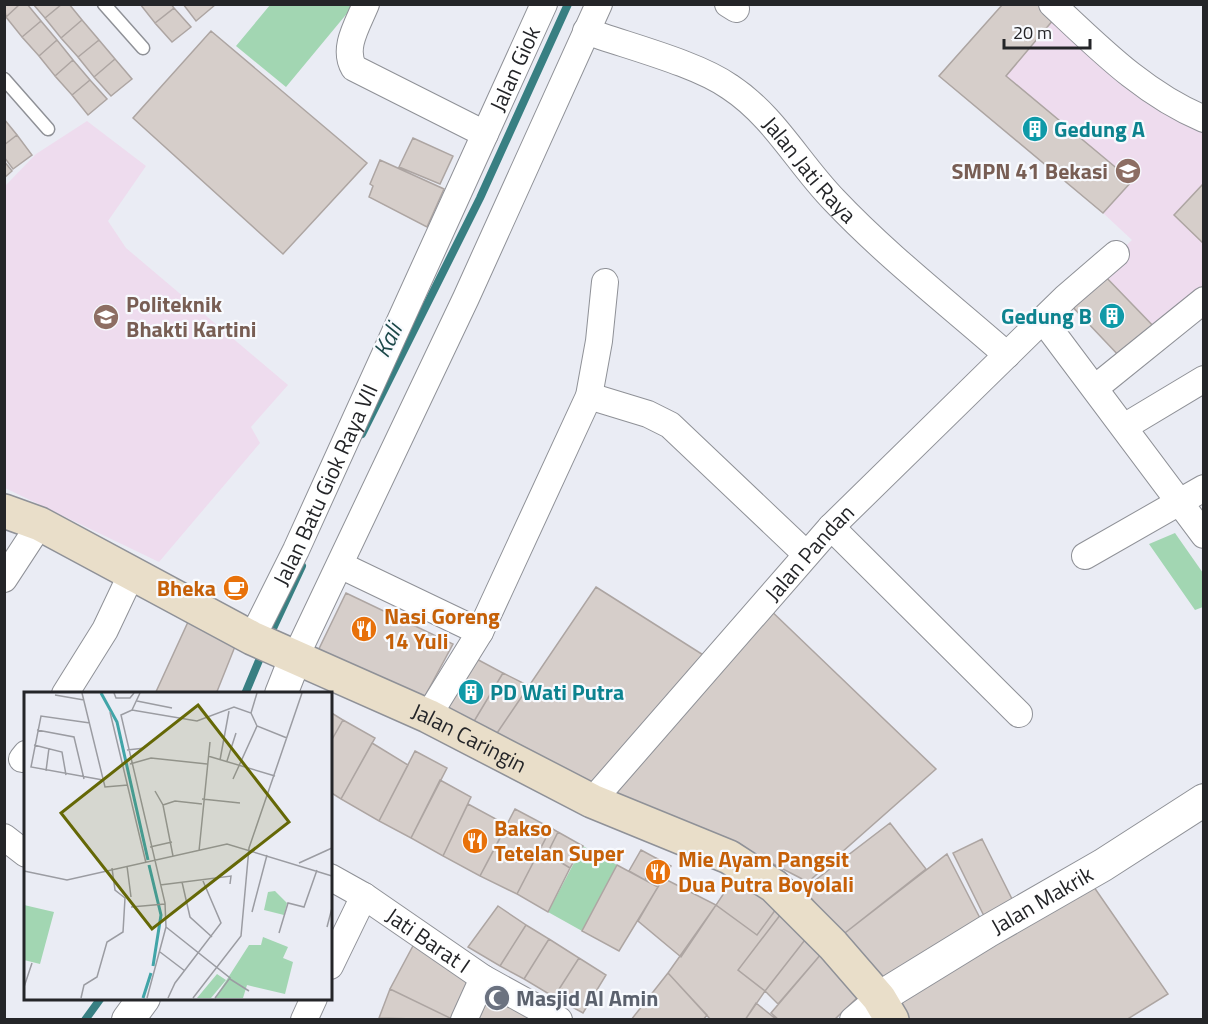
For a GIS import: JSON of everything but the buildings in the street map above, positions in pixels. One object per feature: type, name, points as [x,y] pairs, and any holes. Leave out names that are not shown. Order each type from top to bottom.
[{"type":"main road","name":"Jalan Caringin","points":[[4,511],[40,524],[274,648],[428,716],[592,801],[729,857],[774,886],[833,945],[885,1009]]},
{"type":"street","points":[[366,4],[350,46],[348,58],[354,68],[486,134]]},
{"type":"street","name":"Jalan Giok","points":[[486,134],[544,4]]},
{"type":"street","points":[[281,692],[274,648],[340,565],[466,298],[599,4]]},
{"type":"street","points":[[1052,4],[1137,82],[1185,111],[1203,119]]},
{"type":"street","name":"Jalan Jati Raya","points":[[586,32],[701,72],[729,86],[758,108],[784,138],[820,187],[847,214],[1006,355]]},
{"type":"street","name":"Jalan Batu Giok Raya VII","points":[[274,648],[296,550],[486,134]]},
{"type":"street","name":"Jalan Pandan","points":[[592,801],[831,527],[1066,297],[1116,254]]},
{"type":"street","points":[[428,716],[480,632],[589,396],[599,340],[605,282]]},
{"type":"street","points":[[1095,388],[1203,300]]},
{"type":"street","points":[[1043,320],[1180,500],[1203,536]]},
{"type":"street","points":[[1124,427],[1203,379]]},
{"type":"street","points":[[589,396],[648,414],[670,426],[806,554]]},
{"type":"street","points":[[1085,556],[1203,488]]},
{"type":"street","points":[[4,579],[40,524]]},
{"type":"street","points":[[831,527],[1019,714]]},
{"type":"street","points":[[340,565],[480,632]]},
{"type":"street","points":[[66,692],[105,630],[132,573]]},
{"type":"street","name":"Jalan Makrik","points":[[885,1009],[988,930],[1103,865],[1203,800]]},
{"type":"street","points":[[4,837],[24,852]]},
{"type":"street","name":"Jati Barat I","points":[[332,878],[364,897],[483,978],[559,1020]]},
{"type":"street","points":[[332,962],[364,897]]},
{"type":"street","points":[[464,1020],[483,978]]},
{"type":"street","points":[[128,1020],[143,1000]]},
{"type":"street","points":[[304,1020],[314,1000]]},
{"type":"street","points":[[853,1020],[885,1009]]},
{"type":"lane","points":[[104,4],[143,48]]},
{"type":"lane","points":[[4,79],[48,129]]},
{"type":"shaded area","name":"SMPN 41 Bekasi","points":[[1003,5],[1038,5],[1153,106],[1203,130],[1203,293],[1122,359],[1067,301],[1132,240],[939,76]]},
{"type":"shaded area","name":"Politeknik Bhakti Kartini","points":[[87,121],[146,166],[108,221],[126,248],[288,385],[251,427],[260,443],[159,562],[5,488],[5,186],[36,154]]},
{"type":"green space","points":[[270,5],[354,5],[286,87],[236,46]]},
{"type":"green space","points":[[1175,533],[1203,573],[1203,607],[1195,610],[1149,544]]},
{"type":"green space","points":[[583,846],[617,865],[582,931],[548,912]]},
{"type":"waterway","name":"Kali","points":[[362,434],[480,198],[568,4]]},
{"type":"waterway","name":"Kali","points":[[268,639],[302,566]]},
{"type":"waterway","name":"Kali","points":[[246,692],[263,651]]},
{"type":"waterway","name":"Kali","points":[[85,1020],[100,1000]]},
{"type":"place","name":"Gedung A","points":[[1035,129]]},
{"type":"place","name":"SMPN 41 Bekasi","points":[[1128,171]]},
{"type":"place","name":"Gedung B","points":[[1112,316]]},
{"type":"place","name":"Politeknik Bhakti Kartini","points":[[106,317]]},
{"type":"place","name":"Bheka","points":[[236,588]]},
{"type":"place","name":"Nasi Goreng 14 Yuli","points":[[364,629]]},
{"type":"place","name":"PD Wati Putra","points":[[471,692]]},
{"type":"place","name":"Bakso Tetelan Super","points":[[475,841]]},
{"type":"place","name":"Mie Ayam Pangsit Dua Putra Boyolali","points":[[658,872]]},
{"type":"place","name":"Masjid Al Amin","points":[[497,998]]}]
